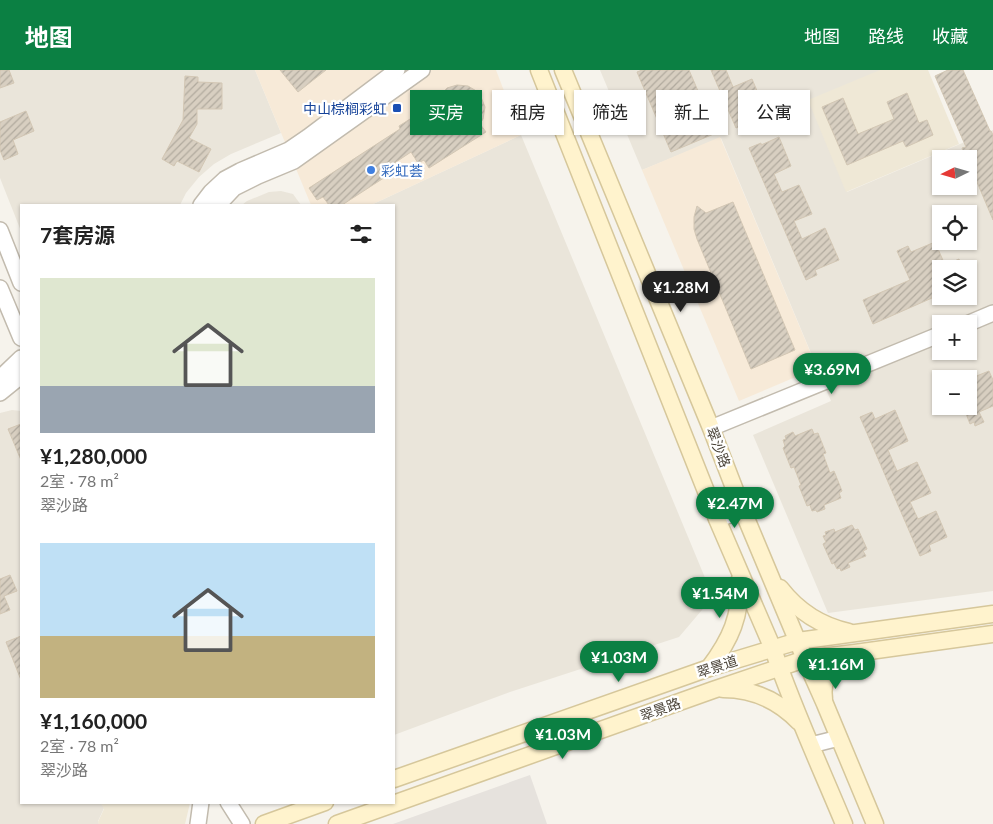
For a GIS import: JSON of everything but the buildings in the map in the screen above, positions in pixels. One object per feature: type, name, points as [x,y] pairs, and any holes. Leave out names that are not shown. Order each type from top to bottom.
[{"type":"main road","name":"翠沙路","points":[[539,70],[739,572],[773,649],[844,824]]},
{"type":"main road","name":"翠沙路","points":[[563,70],[711,428],[743,511],[875,824]]},
{"type":"main road","points":[[768,569],[781,589],[798,607],[825,624],[840,630],[856,633]]},
{"type":"main road","points":[[709,668],[722,652],[734,626],[738,613],[740,592],[739,572]]},
{"type":"main road","name":"翠景道","points":[[395,778],[709,668],[798,642],[993,614]]},
{"type":"main road","name":"翠景路","points":[[395,803],[805,659],[993,634]]},
{"type":"main road","points":[[825,704],[824,685],[827,676],[838,661],[855,653]]},
{"type":"main road","points":[[714,690],[734,689],[754,693],[773,701],[790,713],[804,728]]},
{"type":"main road","points":[[264,824],[319,804]]},
{"type":"main road","name":"翠景路","points":[[337,824],[393,804]]},
{"type":"street","points":[[219,204],[234,188],[294,161],[371,98],[398,70]]},
{"type":"street","points":[[202,204],[225,179],[269,157],[289,150],[371,98],[422,70]]},
{"type":"street","points":[[0,230],[20,280]]},
{"type":"street","points":[[0,288],[20,336]]},
{"type":"street","points":[[977,320],[993,313]]},
{"type":"street","points":[[711,428],[932,338]]},
{"type":"street","points":[[0,378],[20,359]]},
{"type":"street","points":[[0,393],[20,377]]},
{"type":"street","points":[[718,519],[743,511]]},
{"type":"street","points":[[811,745],[839,738]]},
{"type":"street","points":[[198,824],[201,804]]},
{"type":"street","points":[[229,804],[242,824]]},
{"type":"shaded area","points":[[0,70],[255,70],[281,133],[231,154],[214,164],[199,177],[186,193],[180,204],[20,204],[20,228],[0,178]]},
{"type":"shaded area","name":"彩虹荟","points":[[255,70],[496,70],[504,90],[492,90],[492,135],[521,135],[373,204],[311,204]]},
{"type":"shaded area","points":[[600,70],[880,70],[847,192],[932,156],[932,195],[978,195],[978,150],[946,150],[993,130],[993,591],[828,613],[753,435],[831,401],[721,138],[642,170],[627,135],[646,135],[646,90],[608,90]]},
{"type":"shaded area","points":[[880,70],[928,70],[959,144],[945,150],[932,150],[932,155],[846,192],[810,105],[810,99]]},
{"type":"shaded area","points":[[521,135],[713,597],[679,637],[510,692],[395,735],[395,204],[373,204]]},
{"type":"shaded area","points":[[720,137],[817,368],[739,401],[642,170]]},
{"type":"shaded area","points":[[281,191],[293,194],[300,204],[243,204],[269,192]]},
{"type":"shaded area","points":[[12,410],[20,411],[20,804],[102,804],[104,808],[98,821],[99,824],[0,824],[0,413]]},
{"type":"shaded area","points":[[530,775],[547,824],[393,824]]},
{"type":"shaded area","points":[[102,804],[190,804],[185,824],[99,824],[98,822],[104,809]]},
{"type":"place","name":"中山棕榈彩虹","points":[[397,108]]},
{"type":"place","name":"彩虹荟","points":[[371,170]]}]
